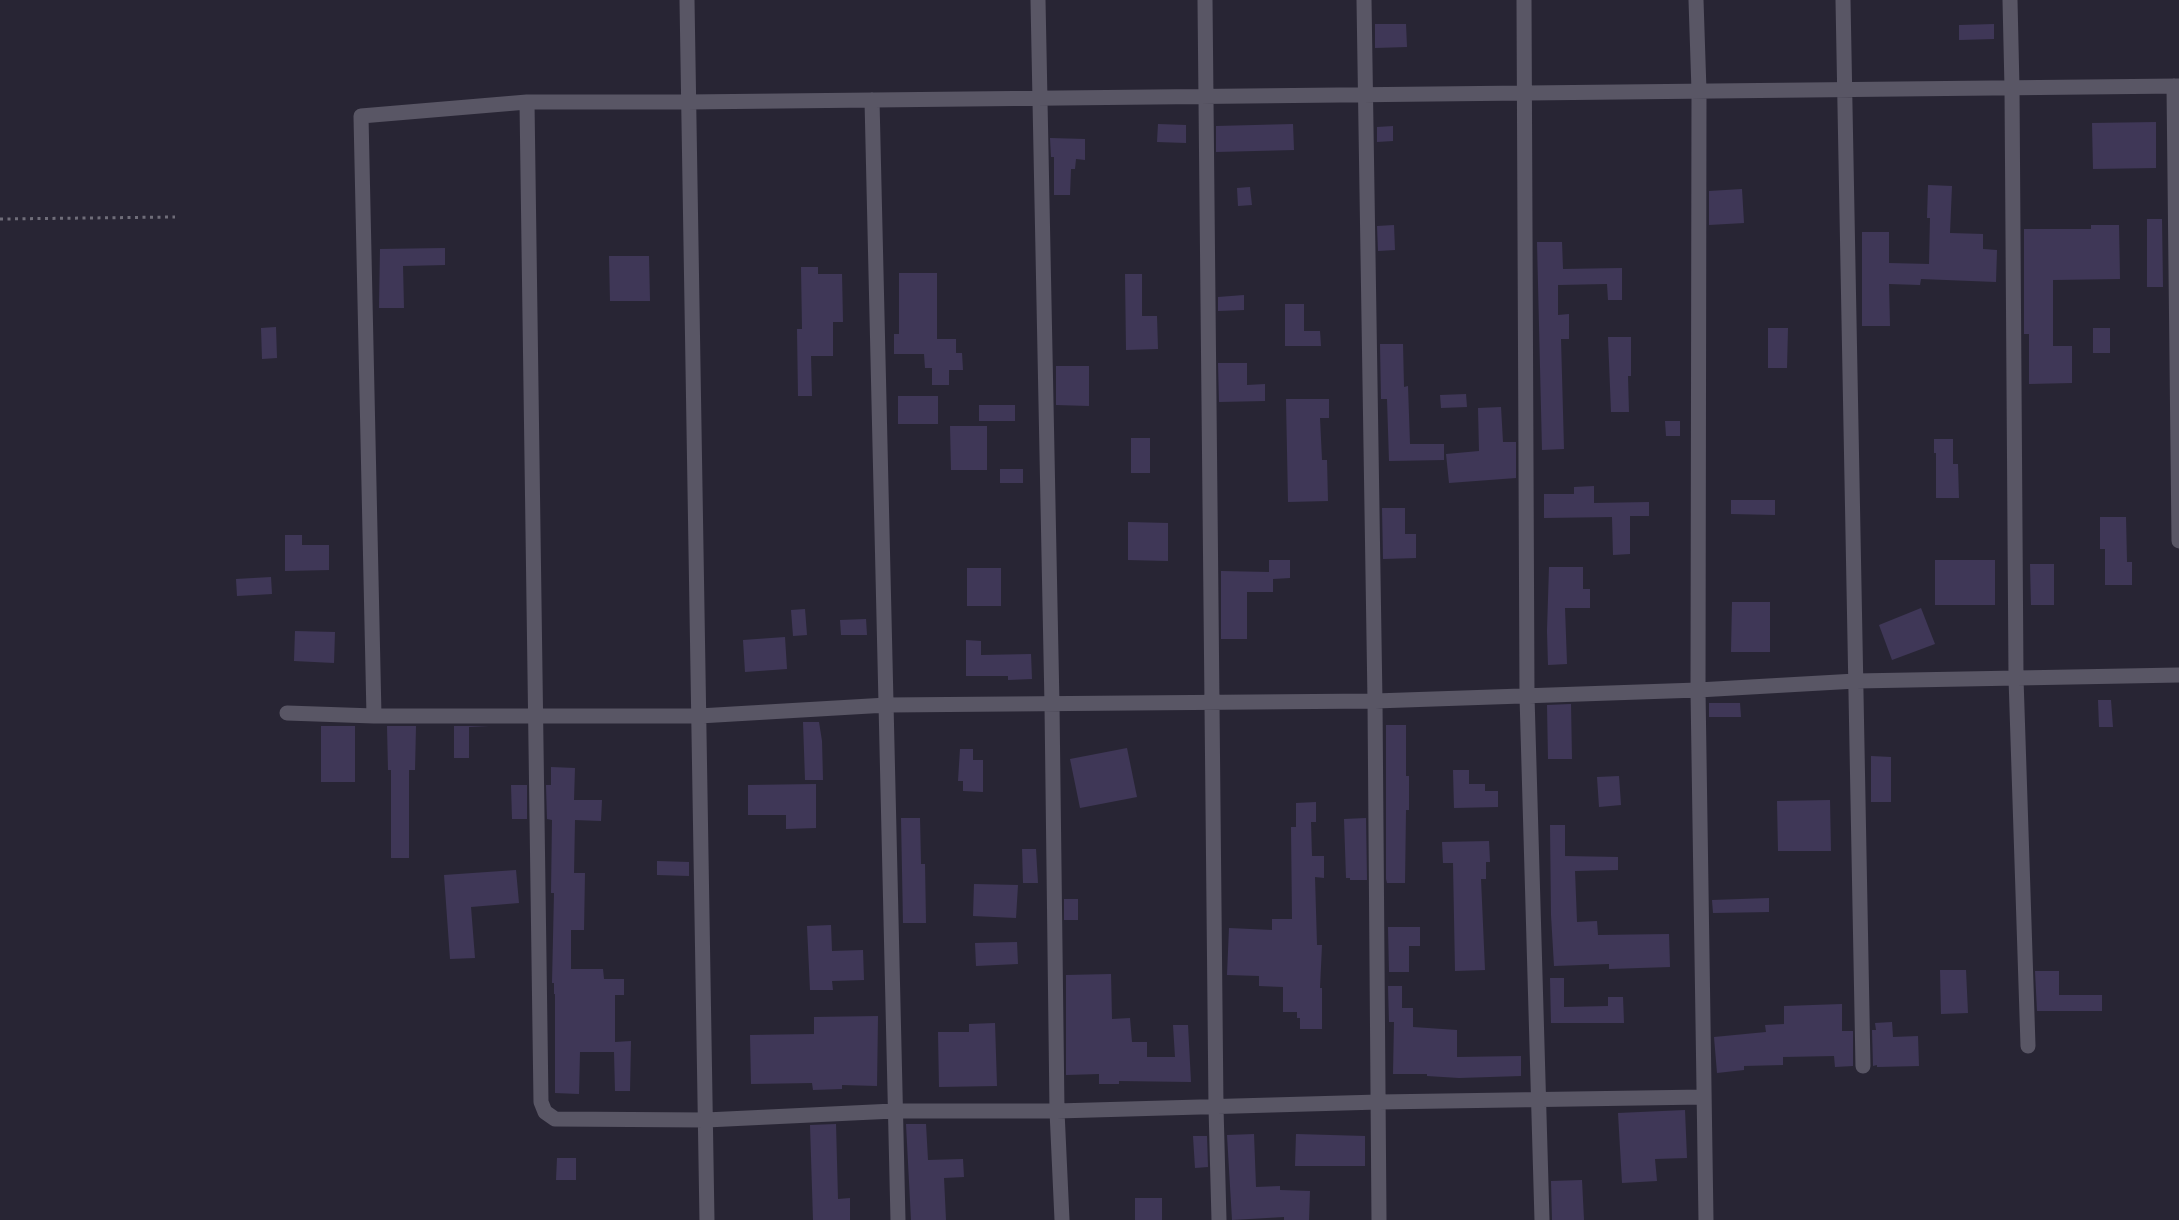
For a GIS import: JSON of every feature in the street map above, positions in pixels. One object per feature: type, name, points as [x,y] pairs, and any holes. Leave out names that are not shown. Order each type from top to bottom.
[{"type":"street","points":[[687,0],[707,1220]]},
{"type":"street","points":[[1038,0],[1052,705],[1057,1111],[1062,1220]]},
{"type":"street","points":[[1205,0],[1219,1220]]},
{"type":"street","points":[[1364,0],[1375,701],[1380,1220]]},
{"type":"street","points":[[1524,0],[1527,696],[1542,1220]]},
{"type":"street","points":[[1696,0],[1699,91],[1698,690],[1706,1220]]},
{"type":"street","points":[[1843,0],[1863,1066]]},
{"type":"street","points":[[2010,0],[2016,678],[2028,1046]]},
{"type":"street","points":[[374,716],[361,116],[526,102],[1039,99],[2176,86],[2179,541]]},
{"type":"street","points":[[872,100],[898,1220]]},
{"type":"street","points":[[526,102],[541,1102],[545,1112],[555,1119],[706,1120],[894,1111],[1057,1111],[1379,1102],[1704,1097]]},
{"type":"street","points":[[287,713],[374,716],[699,716],[887,705],[1375,701],[1698,690],[1857,681],[2179,675]]},
{"type":"path","points":[[0,219],[175,218]]},
{"type":"building","points":[[1375,24],[1406,24],[1407,47],[1375,48]]},
{"type":"building","points":[[1994,24],[1994,39],[1959,40],[1959,25]]},
{"type":"building","points":[[2156,122],[2156,168],[2093,169],[2092,123]]},
{"type":"building","points":[[1158,124],[1186,125],[1186,143],[1157,142]]},
{"type":"building","points":[[1293,124],[1294,150],[1216,152],[1216,126]]},
{"type":"building","points":[[1393,126],[1393,141],[1377,142],[1377,127]]},
{"type":"building","points":[[1050,138],[1085,139],[1085,160],[1076,159],[1075,169],[1071,169],[1070,195],[1054,195],[1054,157],[1051,157]]},
{"type":"building","points":[[1928,185],[1952,186],[1950,233],[1983,234],[1983,249],[1997,250],[1996,282],[1921,279],[1920,285],[1889,284],[1890,326],[1862,326],[1862,232],[1889,232],[1889,263],[1929,264]]},
{"type":"building","points":[[1250,187],[1252,205],[1238,206],[1237,188]]},
{"type":"building","points":[[1742,189],[1744,223],[1709,225],[1709,191]]},
{"type":"building","points":[[2147,219],[2162,219],[2163,287],[2147,287]]},
{"type":"building","points":[[1394,225],[1395,250],[1378,251],[1377,226]]},
{"type":"building","points":[[2091,225],[2119,225],[2120,279],[2053,280],[2053,346],[2072,346],[2072,383],[2029,384],[2029,334],[2024,334],[2024,229],[2091,229]]},
{"type":"building","points":[[1537,242],[1562,242],[1563,269],[1622,268],[1622,300],[1608,300],[1607,284],[1558,285],[1558,315],[1569,314],[1569,339],[1561,339],[1564,449],[1542,450]]},
{"type":"building","points":[[445,248],[445,265],[403,266],[404,308],[379,308],[380,249]]},
{"type":"building","points":[[609,256],[649,256],[650,301],[610,301]]},
{"type":"building","points":[[801,267],[818,267],[818,274],[842,274],[843,322],[833,322],[833,356],[811,356],[812,396],[798,396],[797,329],[802,329]]},
{"type":"building","points":[[899,273],[937,273],[937,339],[956,339],[956,353],[962,353],[963,370],[949,370],[949,385],[932,385],[932,368],[925,368],[924,354],[894,354],[894,334],[899,334]]},
{"type":"building","points":[[1125,274],[1142,274],[1142,316],[1157,316],[1158,349],[1126,350]]},
{"type":"building","points":[[1244,295],[1244,310],[1218,311],[1218,297]]},
{"type":"building","points":[[1285,304],[1304,304],[1304,331],[1320,331],[1321,346],[1285,346]]},
{"type":"building","points":[[276,327],[277,358],[262,359],[261,328]]},
{"type":"building","points":[[1768,328],[1788,328],[1787,368],[1768,368]]},
{"type":"building","points":[[2093,328],[2110,328],[2110,353],[2093,353]]},
{"type":"building","points":[[1608,337],[1631,337],[1631,376],[1628,376],[1629,412],[1611,412]]},
{"type":"building","points":[[1380,344],[1403,344],[1404,387],[1408,386],[1410,444],[1444,444],[1444,460],[1389,461],[1387,399],[1381,399]]},
{"type":"building","points":[[1218,363],[1247,363],[1247,385],[1265,384],[1265,401],[1219,402]]},
{"type":"building","points":[[1056,366],[1089,366],[1089,406],[1056,405]]},
{"type":"building","points":[[1466,394],[1467,407],[1441,408],[1440,395]]},
{"type":"building","points":[[898,396],[938,396],[938,424],[898,424]]},
{"type":"building","points":[[1286,399],[1329,399],[1329,418],[1320,418],[1322,460],[1327,460],[1328,501],[1288,502]]},
{"type":"building","points":[[979,405],[1015,405],[1015,421],[979,421]]},
{"type":"building","points":[[1501,407],[1503,442],[1516,442],[1516,478],[1449,483],[1446,454],[1479,451],[1478,408]]},
{"type":"building","points":[[1665,421],[1680,421],[1680,436],[1666,436]]},
{"type":"building","points":[[950,426],[987,426],[987,470],[951,470]]},
{"type":"building","points":[[1131,438],[1150,438],[1150,473],[1131,473]]},
{"type":"building","points":[[1934,439],[1953,439],[1953,464],[1958,464],[1959,498],[1936,498]]},
{"type":"building","points":[[1000,469],[1023,469],[1023,483],[1000,483]]},
{"type":"building","points":[[1594,486],[1594,503],[1649,502],[1649,516],[1630,516],[1630,554],[1613,555],[1612,517],[1544,518],[1544,494],[1574,494],[1574,487]]},
{"type":"building","points":[[1731,500],[1775,500],[1775,515],[1731,514]]},
{"type":"building","points":[[1382,508],[1405,508],[1405,534],[1416,534],[1416,558],[1383,559]]},
{"type":"building","points":[[2100,517],[2126,517],[2127,562],[2132,562],[2132,585],[2105,585],[2105,549],[2100,549]]},
{"type":"building","points":[[1128,522],[1168,523],[1168,561],[1128,560]]},
{"type":"building","points":[[285,535],[302,535],[302,545],[329,545],[329,570],[285,571]]},
{"type":"building","points":[[1269,560],[1290,560],[1290,578],[1273,579],[1273,592],[1247,592],[1247,639],[1221,639],[1221,571],[1269,572]]},
{"type":"building","points":[[1935,560],[1995,560],[1995,605],[1935,605]]},
{"type":"building","points":[[2030,564],[2054,564],[2054,605],[2031,605]]},
{"type":"building","points":[[1549,567],[1583,567],[1583,589],[1590,589],[1590,608],[1565,608],[1567,664],[1548,665]]},
{"type":"building","points":[[967,568],[1001,568],[1001,606],[967,606]]},
{"type":"building","points":[[271,577],[272,594],[237,596],[236,579]]},
{"type":"building","points":[[1732,602],[1770,602],[1770,652],[1731,652]]},
{"type":"building","points":[[1921,608],[1935,644],[1892,660],[1879,625]]},
{"type":"building","points":[[805,609],[807,635],[793,636],[791,610]]},
{"type":"building","points":[[866,619],[867,635],[841,635],[840,620]]},
{"type":"building","points":[[295,631],[335,632],[334,663],[294,661]]},
{"type":"building","points":[[785,637],[787,669],[745,672],[743,640]]},
{"type":"building","points":[[966,640],[981,641],[981,655],[1031,654],[1032,679],[1008,680],[1008,676],[966,676]]},
{"type":"building","points":[[2098,700],[2111,700],[2113,727],[2099,727]]},
{"type":"building","points":[[1709,703],[1740,703],[1741,717],[1709,717]]},
{"type":"building","points":[[1571,704],[1572,759],[1548,759],[1547,705]]},
{"type":"building","points":[[803,722],[819,722],[823,780],[805,780]]},
{"type":"building","points":[[1386,725],[1406,725],[1409,810],[1406,810],[1405,883],[1387,883],[1386,879]]},
{"type":"building","points":[[321,726],[355,726],[355,782],[321,782]]},
{"type":"building","points":[[387,726],[416,726],[415,770],[409,770],[409,858],[391,858],[391,770],[388,770]]},
{"type":"building","points":[[454,726],[489,726],[469,727],[469,758],[454,758]]},
{"type":"building","points":[[1127,748],[1137,797],[1080,808],[1070,759]]},
{"type":"building","points":[[960,749],[973,749],[973,760],[983,760],[983,792],[963,791],[963,781],[958,781]]},
{"type":"building","points":[[1871,756],[1891,757],[1891,802],[1871,802]]},
{"type":"building","points":[[551,767],[575,768],[574,800],[602,800],[601,821],[575,820],[574,873],[585,873],[584,930],[571,930],[571,969],[603,969],[604,979],[624,979],[624,995],[615,995],[615,1042],[631,1041],[630,1091],[615,1091],[614,1052],[580,1052],[579,1094],[555,1093],[555,994],[554,983],[552,983],[554,893],[551,893],[552,820],[547,819],[546,785],[551,785]]},
{"type":"building","points":[[1453,770],[1469,770],[1469,784],[1485,784],[1485,791],[1498,791],[1498,807],[1454,808]]},
{"type":"building","points":[[1619,776],[1621,805],[1599,807],[1597,777]]},
{"type":"building","points":[[816,784],[816,828],[786,829],[786,815],[748,815],[748,785]]},
{"type":"building","points":[[511,785],[527,785],[527,819],[512,819]]},
{"type":"building","points":[[1830,800],[1831,851],[1778,851],[1777,801]]},
{"type":"building","points":[[1316,802],[1316,822],[1311,822],[1312,856],[1324,856],[1324,878],[1315,877],[1317,945],[1322,945],[1320,988],[1322,988],[1322,1029],[1300,1029],[1300,1018],[1297,1018],[1297,1012],[1283,1012],[1283,987],[1259,986],[1259,976],[1227,975],[1229,928],[1272,930],[1272,919],[1292,919],[1291,827],[1296,827],[1296,803]]},
{"type":"building","points":[[901,818],[920,818],[921,864],[925,864],[926,923],[903,923]]},
{"type":"building","points":[[1366,818],[1367,880],[1350,880],[1346,878],[1344,819]]},
{"type":"building","points":[[1550,825],[1565,825],[1565,856],[1618,857],[1618,870],[1575,871],[1577,922],[1597,921],[1598,935],[1669,934],[1670,967],[1609,969],[1609,964],[1554,966]]},
{"type":"building","points":[[1489,841],[1490,862],[1486,862],[1486,879],[1481,879],[1485,970],[1455,971],[1453,863],[1443,863],[1442,842]]},
{"type":"building","points":[[1022,849],[1036,849],[1038,883],[1023,883]]},
{"type":"building","points":[[657,861],[689,862],[689,876],[657,875]]},
{"type":"building","points":[[516,870],[519,903],[471,907],[475,958],[450,959],[444,875]]},
{"type":"building","points":[[974,884],[1018,885],[1016,918],[973,916]]},
{"type":"building","points":[[1769,898],[1769,912],[1713,913],[1712,900]]},
{"type":"building","points":[[1064,899],[1078,899],[1078,920],[1064,920]]},
{"type":"building","points":[[831,925],[832,951],[863,950],[864,980],[832,981],[833,990],[810,990],[807,926]]},
{"type":"building","points":[[1388,927],[1420,927],[1420,946],[1409,946],[1409,972],[1389,972]]},
{"type":"building","points":[[1017,942],[1018,964],[976,966],[975,943]]},
{"type":"building","points":[[1940,970],[1966,970],[1968,1013],[1941,1014]]},
{"type":"building","points":[[2035,971],[2059,971],[2059,995],[2102,995],[2102,1011],[2037,1011]]},
{"type":"building","points":[[1111,974],[1112,1019],[1130,1018],[1132,1042],[1147,1042],[1147,1057],[1175,1057],[1173,1025],[1188,1025],[1191,1082],[1119,1081],[1119,1084],[1099,1084],[1099,1074],[1066,1075],[1066,975]]},
{"type":"building","points":[[1550,978],[1564,978],[1564,1007],[1608,1006],[1608,997],[1623,997],[1624,1023],[1551,1023]]},
{"type":"building","points":[[1388,986],[1402,986],[1402,1008],[1413,1008],[1413,1027],[1457,1030],[1457,1057],[1521,1056],[1521,1076],[1459,1078],[1427,1076],[1427,1074],[1393,1074],[1394,1022],[1389,1022]]},
{"type":"building","points":[[1842,1004],[1842,1031],[1853,1031],[1853,1066],[1835,1067],[1834,1056],[1783,1057],[1783,1065],[1744,1066],[1744,1070],[1717,1073],[1714,1037],[1766,1032],[1765,1025],[1784,1024],[1784,1006]]},
{"type":"building","points":[[878,1016],[877,1086],[842,1085],[842,1089],[813,1090],[812,1083],[751,1084],[750,1035],[814,1034],[814,1017]]},
{"type":"building","points":[[1892,1022],[1893,1037],[1918,1036],[1919,1066],[1873,1066],[1872,1030],[1876,1030],[1875,1023]]},
{"type":"building","points":[[995,1023],[997,1086],[939,1087],[938,1032],[969,1032],[969,1024]]},
{"type":"building","points":[[1685,1110],[1687,1158],[1655,1159],[1657,1181],[1622,1183],[1618,1113]]},
{"type":"building","points":[[836,1124],[838,1199],[850,1198],[850,1220],[813,1220],[810,1125]]},
{"type":"building","points":[[906,1124],[926,1124],[928,1160],[963,1159],[964,1177],[944,1178],[946,1220],[911,1220]]},
{"type":"building","points":[[1254,1134],[1256,1187],[1280,1186],[1280,1190],[1310,1191],[1309,1220],[1284,1220],[1284,1217],[1232,1220],[1227,1135]]},
{"type":"building","points":[[1296,1134],[1365,1136],[1365,1166],[1295,1166]]},
{"type":"building","points":[[1193,1136],[1207,1136],[1208,1167],[1195,1168]]},
{"type":"building","points":[[557,1158],[576,1158],[576,1180],[556,1180]]},
{"type":"building","points":[[1582,1180],[1584,1220],[1552,1220],[1551,1181]]},
{"type":"building","points":[[1135,1198],[1162,1198],[1162,1220],[1135,1220]]}]
